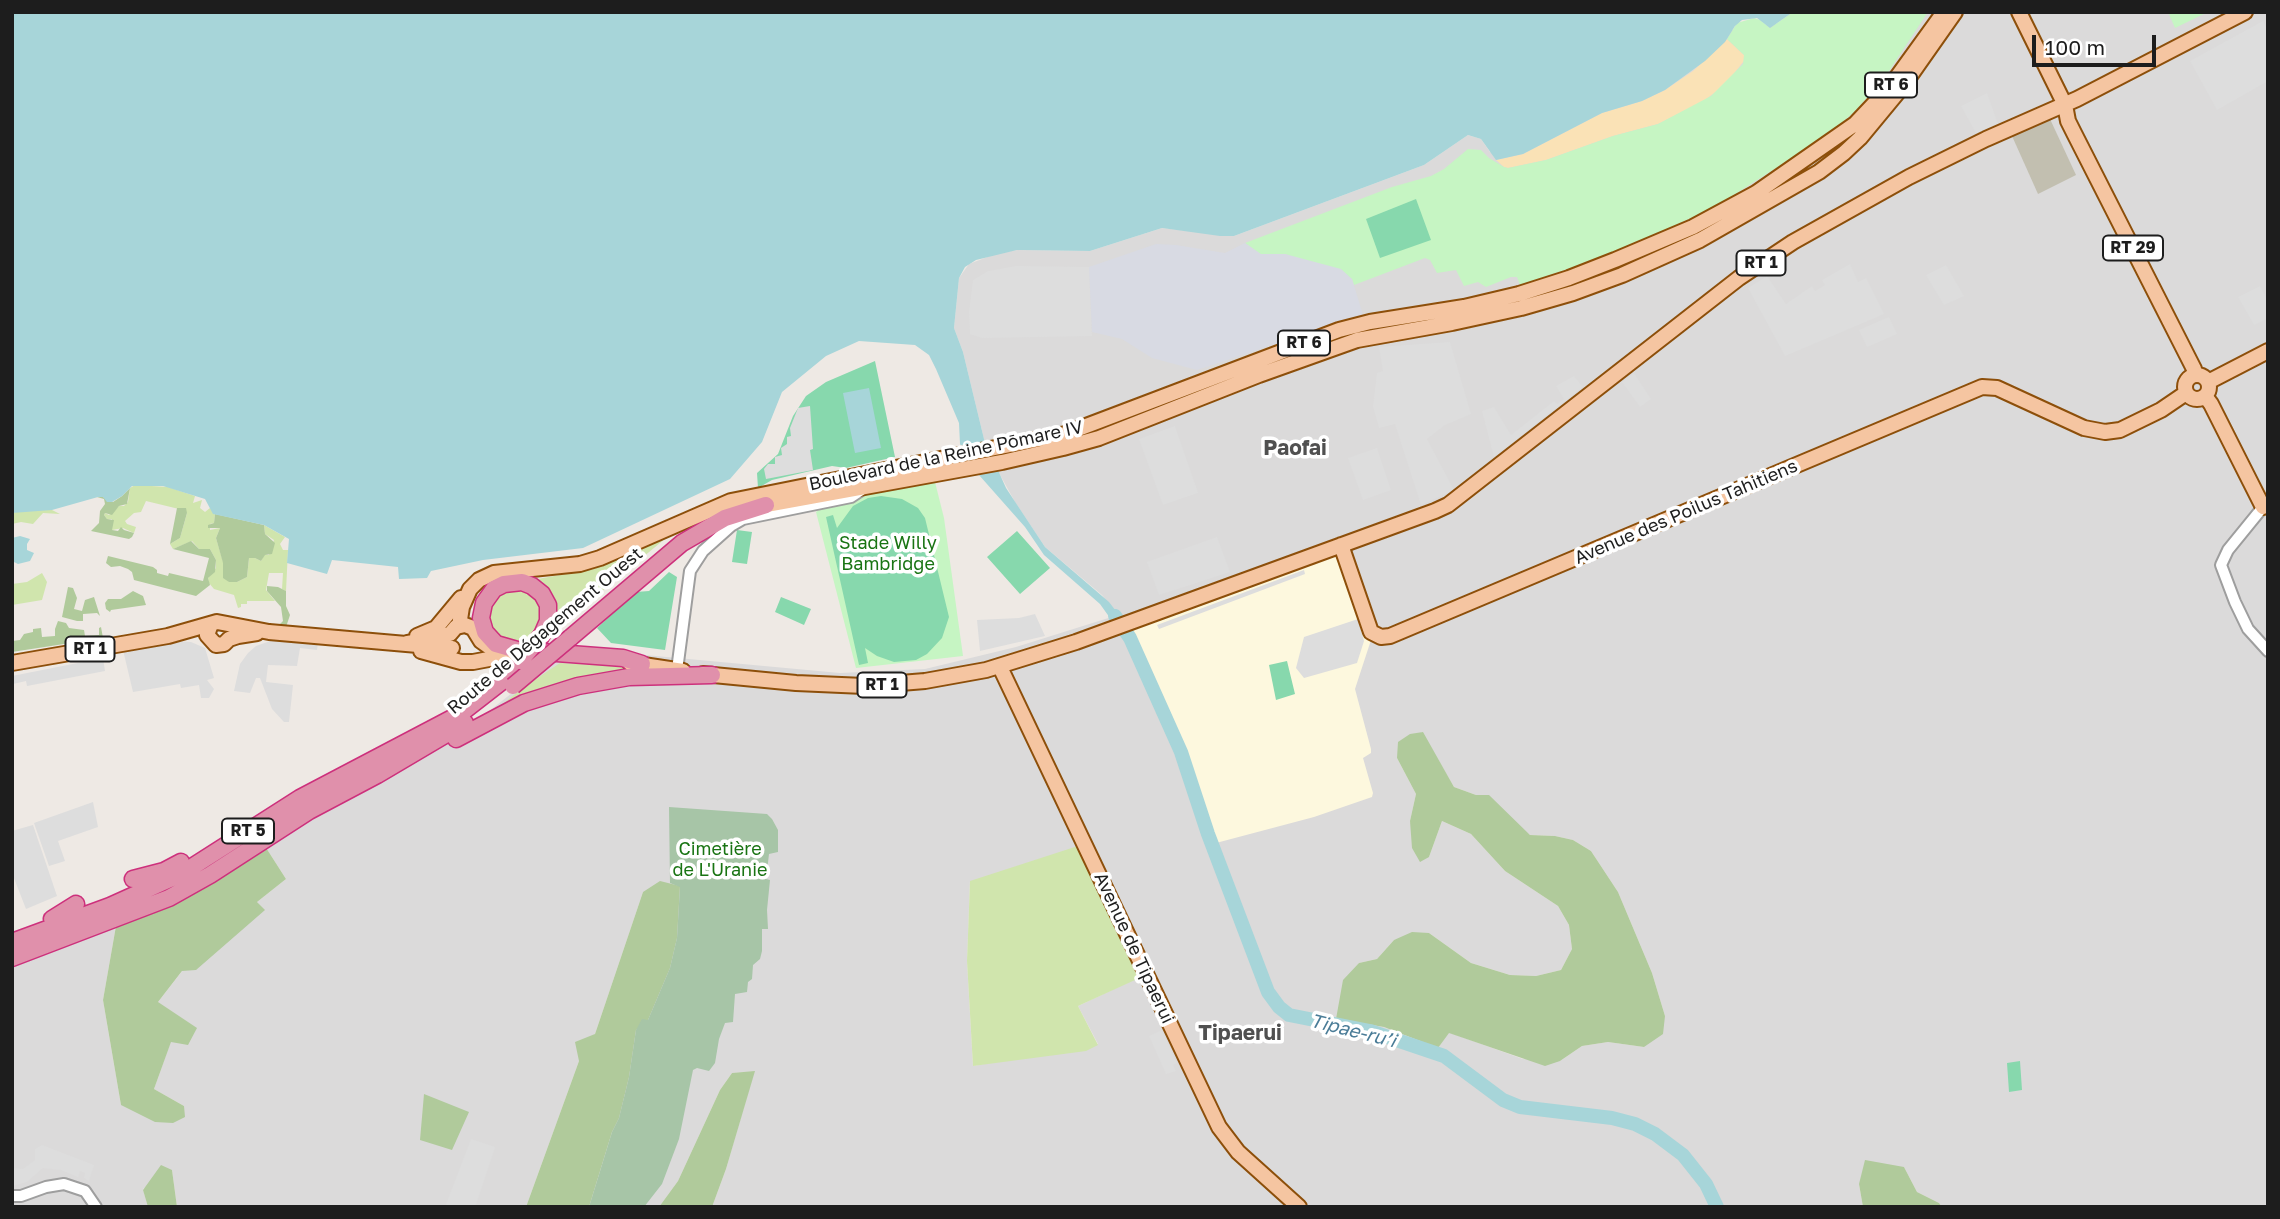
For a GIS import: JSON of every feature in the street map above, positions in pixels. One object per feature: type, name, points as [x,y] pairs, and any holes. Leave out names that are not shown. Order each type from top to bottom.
[{"type":"highway","name":"Route de Dégagement Ouest","points":[[12,958],[169,898],[210,875],[303,814],[464,724],[513,686],[566,635],[682,543],[761,500]]},
{"type":"highway","points":[[464,637],[479,597],[510,582],[522,582],[540,591],[549,610],[542,635],[520,660]]},
{"type":"highway","points":[[496,588],[484,603],[481,618],[485,632],[496,644],[517,650],[623,659],[642,664]]},
{"type":"highway","name":"Route de Dégagement Ouest","points":[[12,940],[158,886],[192,868],[314,790],[443,724],[495,688],[520,660],[566,635]]},
{"type":"highway","points":[[377,775],[422,757],[524,703],[578,685],[628,677],[712,675]]},
{"type":"highway","points":[[132,879],[164,871],[216,845],[235,841]]},
{"type":"highway","points":[[12,940],[76,904]]},
{"type":"main road","points":[[1825,145],[1884,84],[1936,12]]},
{"type":"main road","name":"Boulevard de la Reine Pōmare IV","points":[[761,500],[865,488],[955,463],[998,446],[1083,428],[1339,330],[1519,294],[1569,278],[1693,227],[1756,192],[1855,124],[1889,88],[1944,12]]},
{"type":"main road","name":"Boulevard de la Reine Pōmare IV","points":[[761,500],[955,463],[1002,462],[1099,438],[1357,340],[1521,308],[1610,279],[1700,240],[1819,172],[1860,138],[1903,86],[1955,12]]},
{"type":"main road","points":[[1860,138],[1908,93],[1966,12]]},
{"type":"main road","name":"RT 29","points":[[2010,12],[2061,107]]},
{"type":"main road","name":"RT 29","points":[[2019,12],[2061,107],[2061,118],[2068,121],[2263,507]]},
{"type":"main road","name":"RT 1","points":[[379,642],[461,662],[520,660],[642,664],[712,675],[836,685],[877,685],[925,681],[1000,667],[1099,634],[1448,505],[1717,295],[1793,242],[1920,171],[2061,107],[2245,12]]},
{"type":"main road","points":[[2202,384],[2268,352]]},
{"type":"main road","name":"Avenue des Poilus Tahitiens","points":[[1341,545],[1365,618],[1374,635],[1390,636],[1985,386],[1997,388],[2084,428],[2105,432],[2120,430],[2161,410],[2186,393],[2185,383],[2202,384]]},
{"type":"main road","points":[[402,643],[436,628],[479,580],[494,573],[580,564],[623,550],[701,512],[731,501],[761,500]]},
{"type":"main road","points":[[464,637],[462,607],[470,589]]},
{"type":"main road","points":[[209,640],[207,631],[217,623],[230,631],[229,639]]},
{"type":"main road","name":"RT 1","points":[[12,663],[168,636],[217,623],[269,632],[379,642],[402,643],[464,637],[520,660]]},
{"type":"main road","name":"RT 1","points":[[168,636],[209,640],[221,645],[229,639],[269,632]]},
{"type":"main road","name":"Avenue de Tipaerui","points":[[1000,667],[1219,1127],[1238,1152],[1299,1207]]},
{"type":"street","points":[[677,670],[690,571],[694,561],[731,526],[743,519],[851,497],[865,488]]},
{"type":"street","points":[[2263,507],[2228,550],[2221,565],[2248,629],[2268,650]]},
{"type":"street","points":[[12,1196],[22,1196],[64,1184],[81,1189],[90,1196],[96,1207]]},
{"type":"shaded area","points":[[1793,12],[2268,12],[2268,1207],[1942,1207],[1917,1192],[1904,1167],[1859,1184],[1863,1207],[712,1207],[754,1072],[732,1073],[720,1090],[678,1181],[659,1207],[589,1207],[612,1132],[643,892],[595,1034],[579,1061],[526,1207],[177,1207],[172,1170],[143,1189],[148,1207],[12,1207],[12,965],[116,926],[103,1000],[121,1105],[184,1106],[154,1089],[171,1041],[158,1002],[183,970],[264,910],[257,902],[286,879],[263,843],[474,723],[569,648],[840,673],[925,669],[1016,647],[1118,615],[1102,595],[1045,547],[1015,502],[984,439],[963,352],[954,328],[959,278],[969,264],[995,254],[1017,250],[1090,251],[1162,228],[1234,236],[1424,165],[1468,135],[1481,139],[1490,152],[1732,30],[1779,23]],"holes":[[[1422,732],[1454,787],[1476,795],[1530,835],[1573,840],[1591,851],[1618,892],[1652,973],[1665,1016],[1644,1047],[1608,1042],[1582,1046],[1560,1061],[1523,1059],[1448,1032],[1438,1048],[1384,1027],[1336,1019],[1359,963],[1377,959],[1394,940],[1429,933],[1471,963],[1510,975],[1536,976],[1561,970],[1572,949],[1569,925],[1558,906],[1505,871],[1471,834],[1442,821],[1429,857],[1410,821],[1416,794],[1397,758]],[[970,881],[1146,974],[1078,1006],[1098,1044],[973,1066],[967,961]]]},
{"type":"shaded area","points":[[2263,21],[2268,31],[2268,81],[2217,110],[2190,61]]},
{"type":"shaded area","points":[[1987,93],[1999,127],[1977,135],[1961,106]]},
{"type":"shaded area","points":[[2050,119],[2076,175],[2038,194],[2012,136]]},
{"type":"shaded area","points":[[1245,243],[1261,254],[1285,254],[1341,269],[1352,279],[1363,315],[1197,370],[1152,358],[1122,339],[1092,332],[1089,267],[1156,244],[1225,253]]},
{"type":"shaded area","points":[[1850,264],[1858,282],[1866,278],[1884,314],[1785,356],[1748,288],[1767,276],[1786,304],[1812,286],[1815,291],[1825,285],[1822,280]]},
{"type":"shaded area","points":[[1946,265],[1964,296],[1944,305],[1926,275]]},
{"type":"shaded area","points":[[1017,266],[1089,267],[1092,336],[982,338],[970,334],[969,312],[973,280],[988,271]]},
{"type":"shaded area","points":[[2260,286],[2268,301],[2268,318],[2254,325],[2238,297]]},
{"type":"shaded area","points":[[1889,317],[1897,334],[1867,347],[1859,330]]},
{"type":"shaded area","points":[[1450,342],[1471,414],[1445,425],[1427,439],[1454,490],[1421,505],[1395,424],[1379,428],[1373,407],[1377,373],[1383,371],[1379,347]]},
{"type":"shaded area","points":[[1634,373],[1651,399],[1640,407],[1622,382]]},
{"type":"shaded area","points":[[1574,376],[1583,387],[1494,457],[1482,411],[1494,407],[1511,435],[1554,401],[1557,404],[1564,399],[1556,386]]},
{"type":"shaded area","points":[[810,406],[813,470],[766,479],[764,469],[768,464],[775,464],[775,457],[782,455],[781,448],[787,444],[787,437],[791,436],[790,428],[798,408]]},
{"type":"shaded area","points":[[1175,426],[1198,493],[1163,505],[1139,439]]},
{"type":"shaded area","points":[[1377,448],[1391,490],[1363,500],[1348,458]]},
{"type":"shaded area","points":[[1217,537],[1230,572],[1159,595],[1147,562]]},
{"type":"shaded area","points":[[1338,545],[1371,640],[1355,689],[1371,749],[1371,753],[1363,758],[1372,797],[1314,817],[1216,843],[1187,753],[1170,712],[1121,621]]},
{"type":"shaded area","points":[[1304,570],[1305,574],[1159,629],[1157,625]]},
{"type":"shaded area","points":[[1035,614],[1045,636],[980,651],[977,620],[1019,618]]},
{"type":"shaded area","points":[[1358,619],[1364,641],[1357,663],[1304,678],[1296,668],[1304,637]]},
{"type":"shaded area","points":[[273,640],[318,642],[317,650],[300,648],[297,666],[268,665],[266,682],[293,685],[289,722],[284,722],[272,709],[260,678],[256,678],[250,693],[234,691],[240,664],[248,653],[256,646]]},
{"type":"shaded area","points":[[174,641],[191,642],[205,648],[214,678],[207,680],[214,689],[209,698],[201,698],[199,685],[181,688],[180,684],[133,692],[123,650]]},
{"type":"shaded area","points":[[103,658],[105,671],[27,686],[26,681],[13,684],[12,688],[12,676]]},
{"type":"shaded area","points":[[93,802],[98,827],[58,841],[65,861],[49,866],[34,823]]},
{"type":"shaded area","points":[[33,825],[57,896],[26,909],[12,873],[12,831]]},
{"type":"shaded area","points":[[1162,1030],[1177,1063],[1173,1065],[1176,1071],[1166,1074],[1149,1036]]},
{"type":"shaded area","points":[[471,1139],[495,1147],[475,1207],[445,1207]]},
{"type":"shaded area","points":[[42,1145],[94,1165],[89,1181],[84,1178],[85,1173],[80,1171],[78,1177],[61,1170],[43,1168],[27,1182],[12,1186],[12,1168],[23,1169],[35,1160],[35,1149]]},
{"type":"green space","points":[[1793,12],[1928,12],[1883,80],[1854,112],[1829,134],[1715,207],[1612,254],[1520,285],[1517,277],[1511,277],[1486,287],[1478,282],[1464,286],[1456,270],[1437,273],[1430,260],[1425,258],[1354,285],[1352,279],[1285,254],[1261,255],[1245,243],[1392,187],[1431,176],[1468,149],[1481,150],[1489,158],[1508,168],[1546,160],[1613,136],[1658,124],[1711,96],[1743,64],[1744,55],[1727,39],[1737,23],[1754,18],[1770,28]]},
{"type":"green space","points":[[2168,12],[2208,12],[2175,28]]},
{"type":"green space","points":[[1416,199],[1431,240],[1380,258],[1366,219]]},
{"type":"green space","points":[[875,361],[895,457],[846,468],[832,466],[772,480],[758,488],[757,473],[778,454],[793,416],[806,396],[826,382]]},
{"type":"green space","name":"Stade Willy Bambridge","points":[[935,482],[944,518],[963,656],[856,668],[816,512],[826,505],[915,483]]},
{"type":"green space","points":[[135,485],[168,487],[195,496],[193,503],[202,500],[200,508],[205,512],[210,508],[215,514],[210,530],[220,528],[216,538],[229,582],[237,582],[247,577],[249,558],[261,561],[264,555],[269,555],[274,540],[265,534],[264,525],[285,537],[280,544],[283,550],[288,550],[286,591],[282,589],[283,573],[269,573],[266,590],[275,601],[247,601],[247,604],[241,604],[238,608],[234,595],[214,589],[209,583],[208,578],[216,568],[216,560],[210,549],[199,549],[192,541],[173,549],[170,544],[180,538],[187,513],[179,509],[146,501],[141,512],[134,513],[125,521],[136,527],[134,533],[123,528],[112,530],[112,519],[107,519],[105,513],[109,515],[119,506],[124,506],[128,502],[130,488]]},
{"type":"green space","points":[[130,488],[127,504],[119,506],[112,515],[104,515],[107,519],[114,520],[112,530],[118,531],[121,527],[134,533],[132,537],[129,539],[91,531],[99,523],[100,511],[105,504],[104,499],[97,497],[103,497],[113,502]]},
{"type":"green space","name":"Stade Willy Bambridge","points":[[881,496],[902,499],[918,508],[925,518],[949,617],[942,638],[927,654],[916,660],[894,662],[865,648],[868,663],[859,665],[826,517],[833,515],[837,528],[853,506],[868,498]]},
{"type":"green space","points":[[177,508],[186,508],[187,513],[180,538],[170,544]]},
{"type":"green space","points":[[52,510],[60,514],[43,513],[33,524],[12,524],[12,513]]},
{"type":"green space","points":[[215,514],[264,525],[265,534],[275,543],[272,554],[265,555],[261,561],[249,558],[247,577],[237,582],[229,582],[223,578],[223,563],[216,538],[220,528],[208,528],[208,525],[214,523]]},
{"type":"green space","points":[[678,528],[554,631],[526,581],[594,569]]},
{"type":"green space","points":[[737,530],[752,532],[747,564],[732,562]]},
{"type":"green space","points":[[1017,531],[1050,568],[1020,594],[987,557]]},
{"type":"green space","points":[[191,541],[199,549],[210,549],[216,560],[215,572],[208,578],[210,585],[196,596],[134,580],[128,569],[111,567],[106,563],[108,556],[153,567],[157,573],[168,576],[169,573],[203,581],[209,558],[173,549]]},
{"type":"green space","points":[[669,572],[677,577],[665,650],[611,643],[597,628],[636,592],[649,591]]},
{"type":"green space","points":[[42,573],[47,582],[42,600],[12,605],[12,584],[27,582]]},
{"type":"green space","points":[[267,586],[286,591],[286,606],[290,615],[286,627],[275,626],[283,621],[281,607],[267,591]]},
{"type":"green space","points":[[68,587],[73,588],[77,598],[74,609],[82,611],[85,600],[94,597],[100,616],[97,613],[83,614],[83,621],[62,617]]},
{"type":"green space","points":[[517,589],[537,598],[545,617],[526,645],[497,636],[490,621],[489,613],[493,600],[502,592]]},
{"type":"green space","points":[[133,591],[143,596],[146,605],[110,612],[106,609],[105,603],[108,599],[121,599]]},
{"type":"green space","points":[[781,597],[811,609],[804,625],[775,612]]},
{"type":"green space","points":[[58,621],[66,623],[69,628],[84,630],[85,636],[99,635],[101,627],[103,638],[12,652],[12,641],[20,640],[24,634],[33,632],[33,629],[41,628],[42,637],[55,636]]},
{"type":"green space","points":[[1287,661],[1295,694],[1276,700],[1269,665]]},
{"type":"green space","points":[[560,663],[631,667],[581,680],[480,722],[524,687]]},
{"type":"green space","points":[[1423,732],[1454,787],[1476,795],[1489,795],[1530,835],[1573,840],[1591,851],[1618,892],[1652,973],[1665,1016],[1663,1034],[1644,1047],[1608,1042],[1582,1046],[1560,1061],[1545,1066],[1449,1033],[1438,1048],[1384,1027],[1336,1019],[1343,980],[1359,963],[1377,959],[1394,940],[1412,932],[1429,933],[1471,963],[1510,975],[1536,976],[1561,970],[1572,949],[1569,925],[1558,906],[1505,871],[1471,834],[1442,821],[1429,857],[1420,862],[1412,848],[1410,821],[1416,794],[1397,758],[1398,742],[1410,734]]},
{"type":"green space","name":"Cimetière de L'Uranie","points":[[669,807],[767,814],[772,819],[778,830],[778,852],[769,854],[766,879],[770,880],[768,929],[762,929],[762,951],[760,959],[753,965],[747,992],[735,994],[733,1022],[725,1023],[715,1063],[709,1071],[697,1068],[693,1070],[679,1139],[662,1184],[644,1207],[589,1207],[612,1132],[619,1118],[636,1030],[642,1019],[648,1020],[670,968],[677,938],[680,887],[670,883]]},
{"type":"green space","points":[[263,843],[286,879],[257,902],[265,910],[196,970],[182,971],[158,1002],[197,1028],[188,1045],[171,1042],[154,1089],[184,1106],[185,1117],[173,1123],[155,1122],[121,1105],[103,1000],[116,926]]},
{"type":"green space","points":[[1084,844],[1146,975],[1078,1006],[1098,1045],[1086,1051],[973,1066],[967,961],[970,881]]},
{"type":"green space","points":[[660,881],[680,886],[677,938],[670,968],[648,1020],[636,1030],[619,1118],[612,1132],[589,1207],[526,1207],[579,1061],[575,1042],[595,1034],[643,892]]},
{"type":"green space","points":[[2020,1061],[2022,1090],[2009,1092],[2007,1063]]},
{"type":"green space","points":[[755,1071],[712,1207],[659,1207],[678,1181],[720,1090],[732,1073]]},
{"type":"green space","points":[[424,1094],[469,1112],[452,1150],[420,1140]]},
{"type":"green space","points":[[1865,1160],[1904,1167],[1917,1192],[1942,1207],[1863,1207],[1859,1184]]},
{"type":"green space","points":[[161,1165],[172,1170],[177,1207],[148,1207],[143,1190]]},
{"type":"sand","points":[[1727,39],[1744,55],[1744,61],[1724,86],[1702,102],[1658,124],[1613,136],[1546,160],[1508,168],[1496,160],[1523,154],[1602,113],[1642,101],[1665,90],[1693,71]]},
{"type":"water","points":[[12,12],[1793,12],[1770,28],[1757,18],[1742,20],[1725,42],[1705,61],[1665,90],[1642,101],[1602,113],[1523,154],[1496,160],[1481,139],[1468,135],[1424,165],[1234,236],[1162,228],[1090,251],[1017,250],[976,260],[965,267],[959,278],[954,328],[963,352],[984,439],[1006,488],[1045,547],[1109,602],[1119,615],[1110,618],[1100,604],[1044,555],[1025,527],[979,475],[960,444],[959,423],[936,369],[929,355],[915,345],[859,341],[826,356],[782,392],[762,442],[730,479],[583,548],[483,560],[431,571],[427,578],[399,579],[398,567],[332,560],[327,574],[287,563],[289,539],[264,525],[213,514],[205,499],[163,486],[132,486],[112,502],[98,497],[52,510],[12,513]]},
{"type":"water","points":[[869,388],[881,448],[855,453],[843,393]]},
{"type":"water","points":[[20,536],[30,539],[27,550],[34,553],[30,561],[18,564],[12,561],[12,538]]},
{"type":"waterway","name":"Tipae-ru’i","points":[[1115,616],[1130,638],[1181,752],[1208,834],[1268,992],[1279,1007],[1289,1015],[1370,1031],[1444,1056],[1503,1100],[1520,1107],[1612,1118],[1635,1124],[1655,1134],[1683,1155],[1706,1184],[1717,1207]]},
{"type":"district","name":"Paofai","points":[[1295,448]]},
{"type":"district","name":"Tipaerui","points":[[1240,1033]]}]
